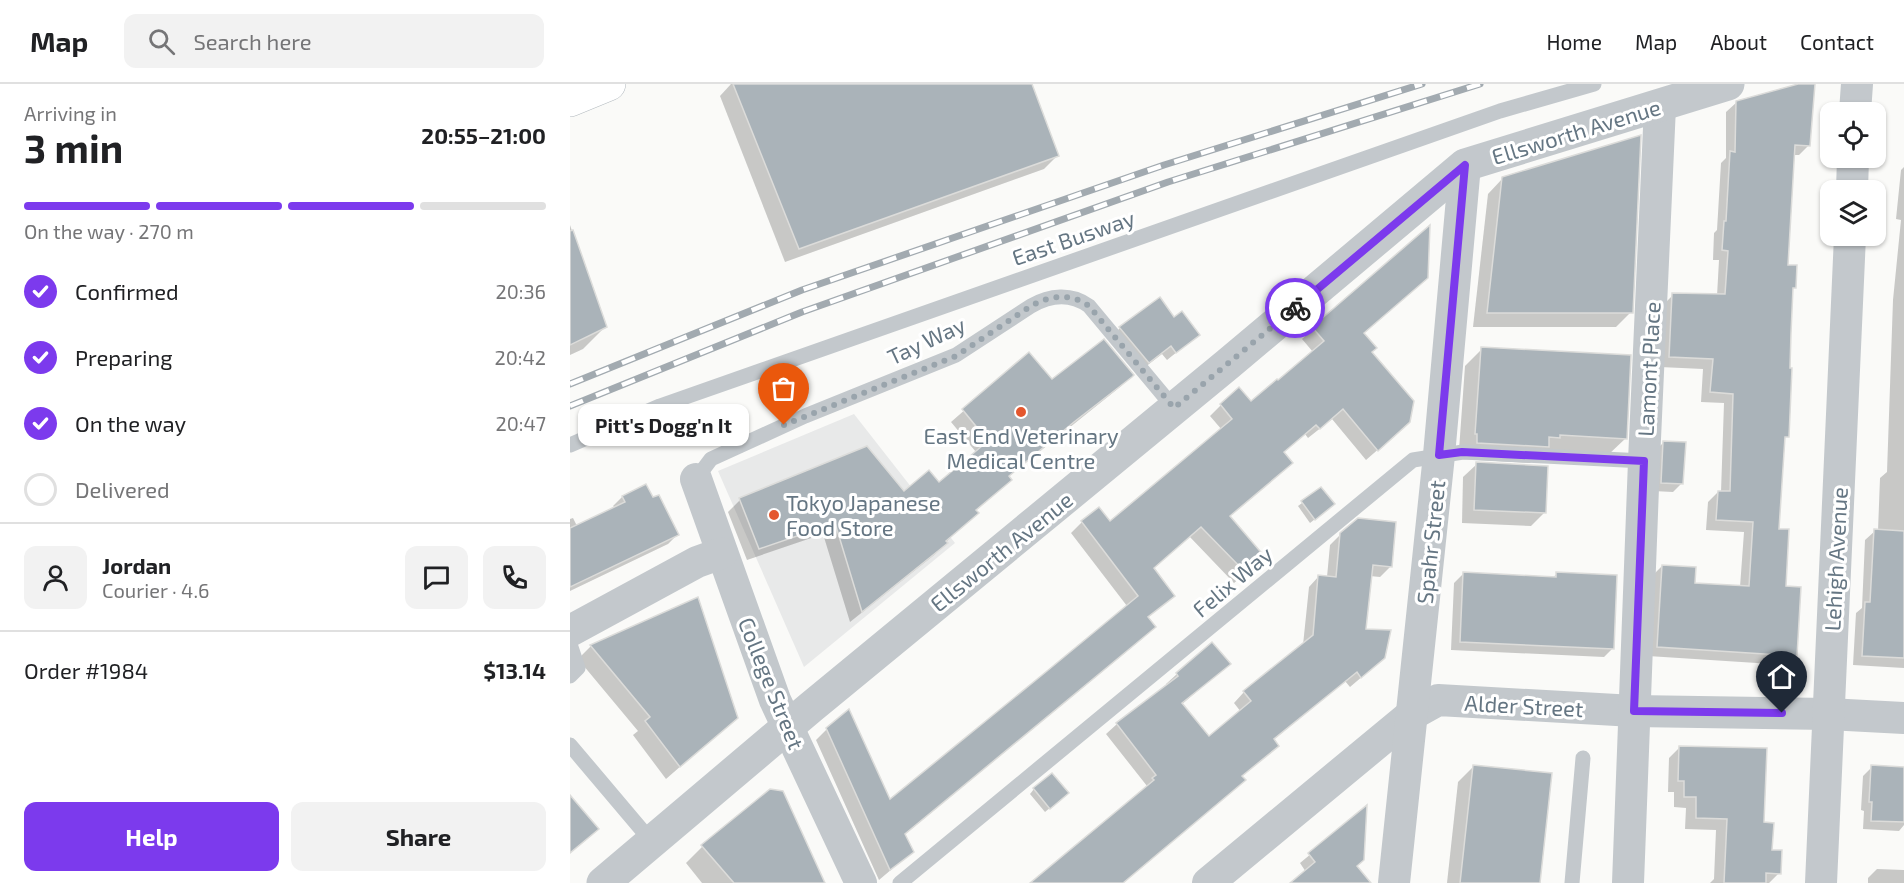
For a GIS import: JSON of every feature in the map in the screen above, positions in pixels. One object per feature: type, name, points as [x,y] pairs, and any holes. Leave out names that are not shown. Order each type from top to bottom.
[{"type":"main road","points":[[570,100],[609,84]]},
{"type":"street","name":"Ellsworth Avenue","points":[[603,883],[787,727],[1465,165],[1728,84]]},
{"type":"street","points":[[1856,102],[1857,84]]},
{"type":"street","name":"Lamont Place","points":[[1628,883],[1660,106]]},
{"type":"street","name":"Spahr Street","points":[[1394,883],[1439,455],[1465,165]]},
{"type":"street","name":"Lehigh Avenue","points":[[1821,883],[1850,246]]},
{"type":"street","name":"College Street","points":[[696,478],[775,700],[861,883]]},
{"type":"street","points":[[570,631],[697,562],[722,553]]},
{"type":"street","name":"Alder Street","points":[[1208,883],[1411,715],[1438,700],[1634,711],[1828,714],[1904,718]]},
{"type":"lane","name":"East Busway","points":[[570,445],[682,398],[1500,111],[1594,84]]},
{"type":"lane","name":"Tay Way","points":[[696,478],[711,459],[805,416],[956,356],[1031,306],[1058,296],[1073,297],[1089,306],[1174,408]]},
{"type":"lane","name":"Felix Way","points":[[900,883],[1413,460],[1462,452],[1644,461]]},
{"type":"lane","points":[[570,644],[578,668],[570,676]]},
{"type":"lane","points":[[570,745],[652,842]]},
{"type":"lane","points":[[1572,883],[1583,758]]},
{"type":"shaded area","points":[[854,414],[955,543],[804,667],[718,471]]},
{"type":"building","points":[[733,84],[1032,84],[1059,156],[799,249]]},
{"type":"building","points":[[1798,84],[1815,84],[1810,146],[1795,145],[1788,265],[1797,265],[1796,288],[1793,288],[1789,437],[1785,437],[1779,529],[1789,529],[1786,586],[1801,587],[1797,656],[1657,647],[1662,565],[1696,567],[1695,583],[1749,586],[1753,522],[1716,520],[1718,491],[1730,491],[1733,394],[1710,392],[1713,359],[1669,357],[1672,293],[1725,294],[1728,251],[1722,250],[1730,151],[1735,152],[1736,101]]},
{"type":"building","points":[[1641,135],[1633,313],[1487,313],[1502,177]]},
{"type":"building","points":[[1430,225],[1428,278],[1364,333],[1377,348],[1372,352],[1414,401],[1410,422],[1378,451],[1343,409],[1320,429],[1316,425],[1284,452],[1293,463],[1230,516],[1265,557],[1246,573],[1201,527],[1154,568],[1175,596],[1148,617],[1156,627],[905,834],[914,852],[890,870],[826,728],[849,709],[890,799],[1138,596],[1081,521],[1099,507],[1110,521],[1232,419],[1220,404],[1239,387],[1251,401],[1324,341],[1312,327]]},
{"type":"building","points":[[573,230],[607,327],[570,345],[570,231]]},
{"type":"building","points":[[1160,297],[1174,317],[1182,311],[1200,335],[1176,353],[1171,346],[1149,363],[1119,327]]},
{"type":"building","points":[[1104,339],[1134,375],[1009,476],[1012,480],[976,510],[979,513],[946,541],[948,543],[862,612],[835,523],[759,549],[739,498],[867,446],[904,491],[929,470],[939,482],[988,441],[962,409],[1029,352],[1052,379]]},
{"type":"building","points":[[1481,347],[1631,355],[1627,439],[1560,435],[1560,438],[1549,437],[1549,447],[1477,443],[1477,434],[1475,434]]},
{"type":"building","points":[[1663,441],[1686,442],[1683,484],[1661,483]]},
{"type":"building","points":[[1476,462],[1548,466],[1546,513],[1474,510]]},
{"type":"building","points":[[646,484],[653,497],[659,495],[679,535],[570,587],[570,528],[625,502],[622,496]]},
{"type":"building","points":[[1321,487],[1335,504],[1315,520],[1301,501]]},
{"type":"building","points":[[1358,518],[1396,522],[1392,567],[1373,565],[1366,629],[1391,630],[1385,658],[1361,678],[1357,672],[1274,739],[1279,746],[1242,776],[1246,780],[1123,883],[1030,883],[1154,780],[1152,778],[1156,775],[1116,723],[1178,676],[1176,673],[1212,642],[1231,664],[1182,703],[1209,736],[1251,701],[1243,691],[1313,635],[1318,575],[1336,577],[1340,533]]},
{"type":"building","points":[[1874,529],[1904,531],[1904,658],[1862,656],[1865,602],[1870,602]]},
{"type":"building","points":[[1463,572],[1556,577],[1556,572],[1617,575],[1614,649],[1460,642]]},
{"type":"building","points":[[698,597],[738,718],[680,767],[645,721],[650,717],[590,645]]},
{"type":"building","points":[[1679,746],[1767,748],[1764,822],[1774,823],[1772,850],[1782,850],[1781,874],[1766,873],[1766,883],[1724,883],[1727,819],[1696,818],[1696,797],[1684,797],[1684,781],[1678,781]]},
{"type":"building","points":[[1473,765],[1552,773],[1540,883],[1460,883]]},
{"type":"building","points":[[1871,765],[1904,767],[1904,822],[1871,821],[1872,802],[1869,802]]},
{"type":"building","points":[[1052,773],[1069,793],[1050,809],[1033,788]]},
{"type":"building","points":[[770,789],[783,791],[825,883],[734,883],[701,845]]},
{"type":"building","points":[[570,795],[599,829],[570,853]]},
{"type":"building","points":[[1367,805],[1364,860],[1357,866],[1371,883],[1290,883],[1315,862],[1308,853]]},
{"type":"railway","points":[[570,384],[802,290],[1164,165],[1422,84]]},
{"type":"railway","points":[[570,406],[802,312],[1168,182],[1480,84]]},
{"type":"way so far","points":[[784,425],[956,356],[1031,306],[1058,296],[1073,297],[1089,306],[1174,408],[1295,308]]},
{"type":"place","name":"East End Veterinary Medical Centre","points":[[1021,412]]},
{"type":"place","name":"Pitt's Dogg'n It","points":[[784,425]]},
{"type":"place","name":"Tokyo Japanese Food Store","points":[[774,515]]},
{"type":"route","points":[[1295,308],[1465,165],[1439,455],[1462,452],[1644,461],[1634,711],[1782,713]]}]
